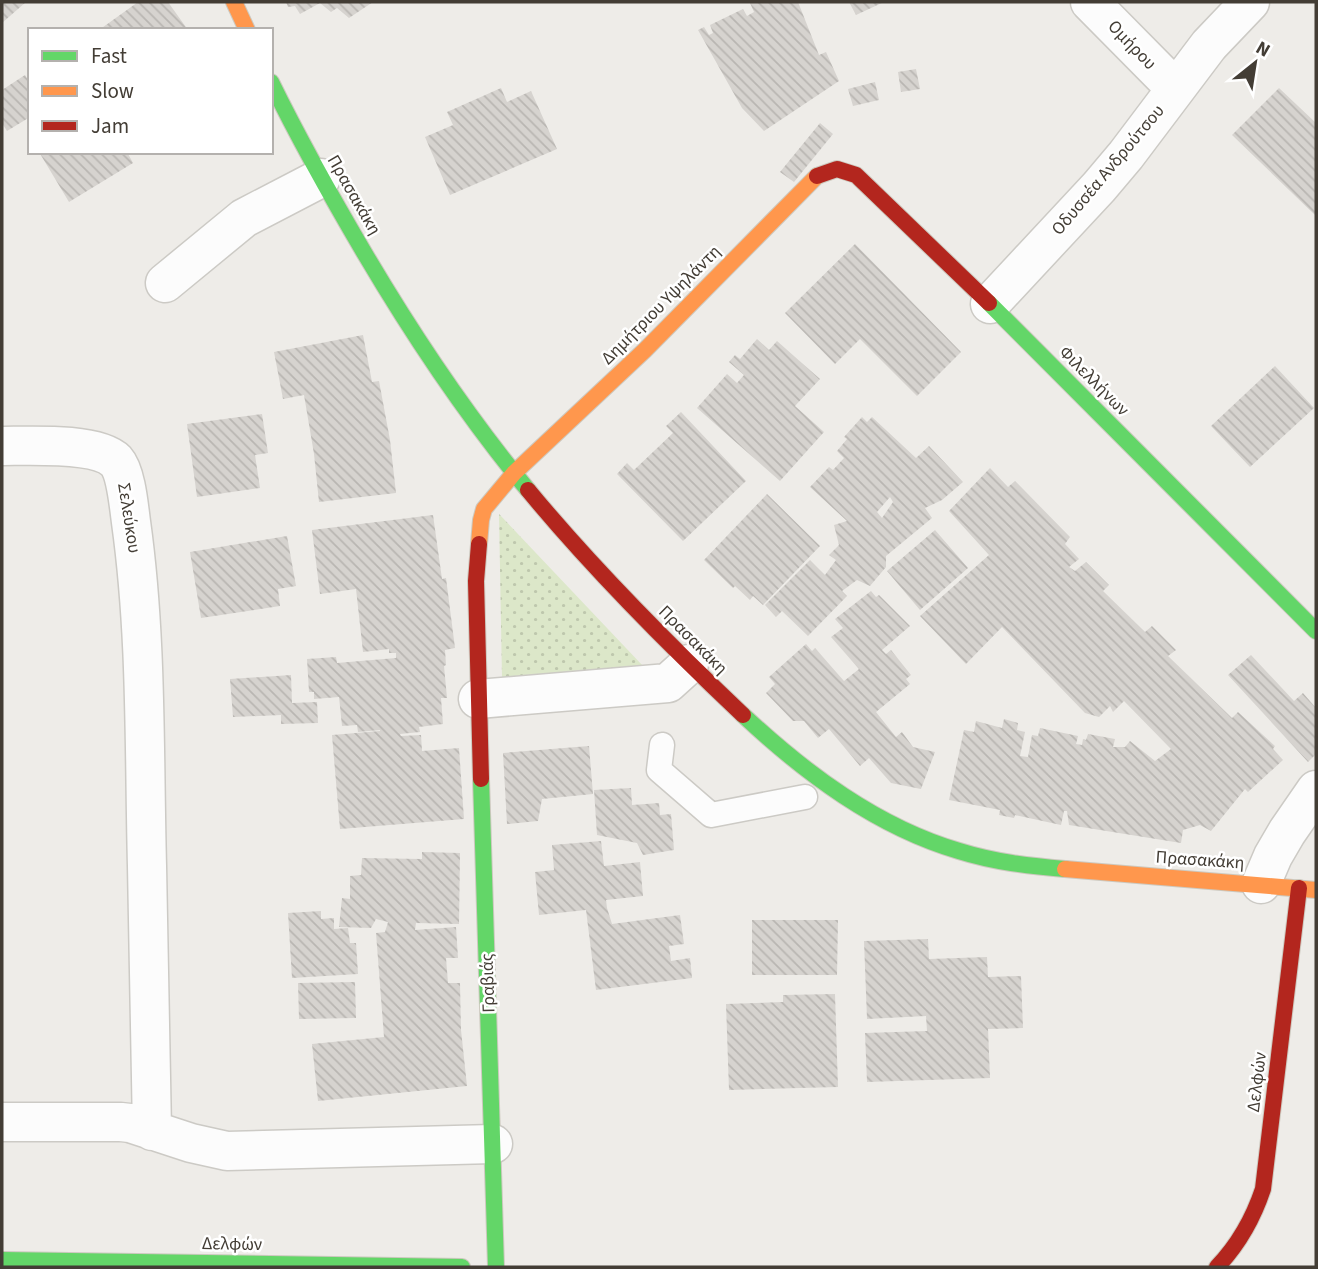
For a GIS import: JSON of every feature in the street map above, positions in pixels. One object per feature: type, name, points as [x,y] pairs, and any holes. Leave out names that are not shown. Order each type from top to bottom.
[{"type":"street","points":[[234,2],[246,28]]},
{"type":"street","name":"Ομήρου","points":[[1090,2],[1175,88]]},
{"type":"street","name":"Οδυσσέα Ανδρούτσου","points":[[990,304],[1099,187],[1209,45],[1250,2]]},
{"type":"street","name":"Πρασακάκη","points":[[273,86],[321,178],[371,263],[463,407],[514,474],[595,568],[689,664],[764,736],[811,774],[886,822],[965,854],[1007,862],[1098,872],[1316,890]]},
{"type":"street","name":"Φιλελλήνων","points":[[837,169],[856,175],[990,304],[1316,631]]},
{"type":"street","name":"Δημήτριου Υψηλάντη","points":[[514,474],[645,351],[817,176],[837,169]]},
{"type":"street","points":[[165,283],[244,218],[321,178]]},
{"type":"street","name":"Σελεύκου","points":[[2,446],[72,448],[114,459],[122,474],[129,505],[137,566],[143,652],[152,1131]]},
{"type":"street","name":"Γραβιάς","points":[[496,1267],[476,581],[484,509],[514,474]]},
{"type":"street","points":[[478,699],[668,683],[689,664]]},
{"type":"street","points":[[1261,884],[1287,832],[1316,790]]},
{"type":"street","name":"Δελφών","points":[[1217,1267],[1248,1228],[1263,1189],[1299,888]]},
{"type":"street","points":[[2,1122],[130,1123],[204,1147],[227,1151],[493,1144]]},
{"type":"street","name":"Δελφών","points":[[2,1260],[462,1267]]},
{"type":"lane","points":[[662,745],[659,770],[711,815],[804,797]]},
{"type":"green space","points":[[499,514],[643,666],[502,678]]},
{"type":"building","points":[[2,2],[26,2],[2,23]]},
{"type":"building","points":[[138,2],[168,2],[187,28],[102,28]]},
{"type":"building","points":[[286,2],[373,2],[349,18],[337,8],[331,12],[320,3],[300,14],[295,6],[288,7]]},
{"type":"building","points":[[798,2],[819,55],[826,52],[839,81],[764,131],[742,108],[698,30],[704,27],[709,35],[713,33],[710,25],[743,9],[747,16],[754,12],[750,3]]},
{"type":"building","points":[[849,2],[884,2],[856,15]]},
{"type":"building","points":[[916,69],[920,89],[901,92],[898,72]]},
{"type":"building","points":[[25,75],[28,80],[28,118],[7,131],[2,123],[2,90]]},
{"type":"building","points":[[875,82],[879,100],[853,106],[848,89]]},
{"type":"building","points":[[501,88],[507,102],[531,91],[557,149],[450,195],[425,137],[453,125],[447,112]]},
{"type":"building","points":[[1279,88],[1316,123],[1316,216],[1232,135]]},
{"type":"building","points":[[820,123],[833,134],[794,182],[780,172]]},
{"type":"building","points":[[40,154],[128,154],[133,163],[69,202]]},
{"type":"building","points":[[855,244],[961,352],[917,396],[860,339],[835,364],[785,313]]},
{"type":"building","points":[[363,335],[372,382],[379,381],[396,493],[319,502],[304,395],[283,399],[274,352]]},
{"type":"building","points":[[757,339],[769,350],[777,341],[820,379],[795,406],[824,432],[780,481],[697,408],[727,374],[737,383],[744,375],[729,362],[735,355],[740,359]]},
{"type":"building","points":[[1275,366],[1314,408],[1250,467],[1211,426]]},
{"type":"building","points":[[681,412],[746,481],[683,541],[617,474],[627,463],[634,470],[673,433],[666,426]]},
{"type":"building","points":[[262,414],[268,453],[255,455],[260,488],[197,497],[187,424]]},
{"type":"building","points":[[862,417],[867,422],[872,417],[916,458],[929,446],[963,482],[942,500],[925,508],[932,518],[886,556],[886,567],[870,586],[857,580],[842,591],[847,596],[808,636],[782,611],[776,617],[765,605],[810,560],[825,575],[836,560],[829,555],[839,545],[834,525],[847,521],[810,487],[829,467],[833,470],[844,458],[837,451],[847,439],[844,437]],"holes":[[[890,497],[893,502],[882,518],[877,512]]]},
{"type":"building","points":[[990,468],[1008,487],[1015,481],[1070,537],[1065,544],[1079,559],[1069,567],[1075,571],[1086,562],[1109,585],[1103,591],[1145,632],[1152,626],[1176,650],[1168,656],[1232,718],[1238,712],[1275,746],[1273,749],[1283,760],[1248,792],[1245,789],[1211,831],[1200,825],[1183,830],[1181,843],[1069,825],[1067,811],[1064,811],[1061,825],[1015,815],[1014,818],[999,815],[1000,810],[949,800],[964,730],[974,732],[976,721],[1002,728],[1004,719],[1018,723],[1017,730],[1025,732],[1020,756],[1028,757],[1032,735],[1038,736],[1040,728],[1078,736],[1076,744],[1082,745],[1088,734],[1115,739],[1113,747],[1125,747],[1130,741],[1155,761],[1171,749],[1124,701],[1113,712],[1110,706],[1099,717],[1085,713],[1002,627],[966,664],[920,616],[989,555],[949,511]]},
{"type":"building","points":[[767,494],[820,546],[763,605],[753,596],[750,600],[735,586],[733,588],[704,560]]},
{"type":"building","points":[[433,515],[442,579],[446,578],[455,648],[445,650],[447,698],[441,698],[443,724],[419,727],[420,732],[400,734],[421,735],[422,751],[459,748],[464,819],[340,829],[332,735],[380,730],[358,732],[357,725],[342,726],[339,697],[314,699],[314,692],[309,692],[307,659],[336,657],[337,663],[396,658],[396,653],[389,653],[389,649],[363,652],[356,589],[320,594],[312,530]]},
{"type":"building","points":[[935,530],[968,568],[920,610],[887,571]]},
{"type":"building","points":[[287,536],[296,586],[278,589],[280,606],[201,618],[190,552]]},
{"type":"building","points":[[871,591],[876,597],[879,595],[910,626],[882,650],[886,654],[891,650],[911,675],[906,679],[910,684],[876,712],[896,737],[902,732],[913,747],[935,752],[921,789],[891,783],[869,758],[860,766],[829,729],[818,738],[804,721],[793,721],[766,693],[775,684],[769,677],[806,644],[812,651],[815,648],[844,681],[859,669],[831,637],[843,628],[835,619]]},
{"type":"building","points":[[1251,655],[1294,701],[1303,693],[1316,708],[1316,754],[1308,762],[1228,675]]},
{"type":"building","points":[[291,675],[292,703],[317,702],[318,723],[281,724],[281,715],[233,717],[230,679]]},
{"type":"building","points":[[589,746],[593,794],[542,799],[538,821],[507,824],[503,753]]},
{"type":"building","points":[[631,788],[632,805],[659,803],[660,815],[671,814],[674,850],[643,855],[637,843],[597,835],[594,790]]},
{"type":"building","points":[[601,841],[604,866],[640,862],[643,896],[606,900],[612,924],[680,915],[684,944],[669,946],[671,961],[690,958],[692,978],[596,990],[586,910],[539,915],[535,872],[554,870],[552,845]]},
{"type":"building","points":[[422,852],[460,853],[459,924],[416,923],[415,930],[456,927],[458,958],[446,958],[448,983],[460,983],[461,1030],[467,1086],[318,1101],[312,1044],[384,1037],[376,933],[385,932],[388,922],[376,919],[371,928],[339,927],[342,898],[350,899],[350,876],[361,875],[362,858],[422,859]]},
{"type":"building","points":[[321,911],[321,919],[334,918],[334,929],[348,928],[350,943],[356,943],[358,974],[292,978],[288,913]]},
{"type":"building","points":[[752,920],[838,920],[837,975],[752,975]]},
{"type":"building","points":[[928,939],[929,959],[987,957],[988,977],[1021,976],[1023,1028],[988,1029],[990,1078],[867,1082],[865,1033],[927,1031],[926,1016],[867,1019],[864,941]]},
{"type":"building","points":[[355,982],[356,1018],[299,1019],[298,983]]},
{"type":"building","points":[[835,994],[838,1087],[729,1090],[726,1004],[783,1002],[783,995]]},
{"type":"traffic: fast","points":[[273,86],[328,191],[403,315],[463,405],[528,490]]},
{"type":"traffic: fast","points":[[989,303],[1316,631]]},
{"type":"traffic: fast","points":[[743,715],[817,777],[899,828],[972,855],[1065,869]]},
{"type":"traffic: fast","points":[[481,779],[496,1267]]},
{"type":"traffic: fast","points":[[2,1260],[462,1267]]},
{"type":"traffic: slow","points":[[234,2],[246,28]]},
{"type":"traffic: slow","points":[[479,544],[484,509],[514,473],[645,350],[817,176]]},
{"type":"traffic: slow","points":[[1065,869],[1316,890]]},
{"type":"traffic: jam","points":[[817,176],[837,169],[856,175],[989,303]]},
{"type":"traffic: jam","points":[[528,490],[632,606],[743,715]]},
{"type":"traffic: jam","points":[[479,544],[476,581],[481,779]]},
{"type":"traffic: jam","points":[[1217,1267],[1244,1231],[1263,1189],[1299,888]]}]
